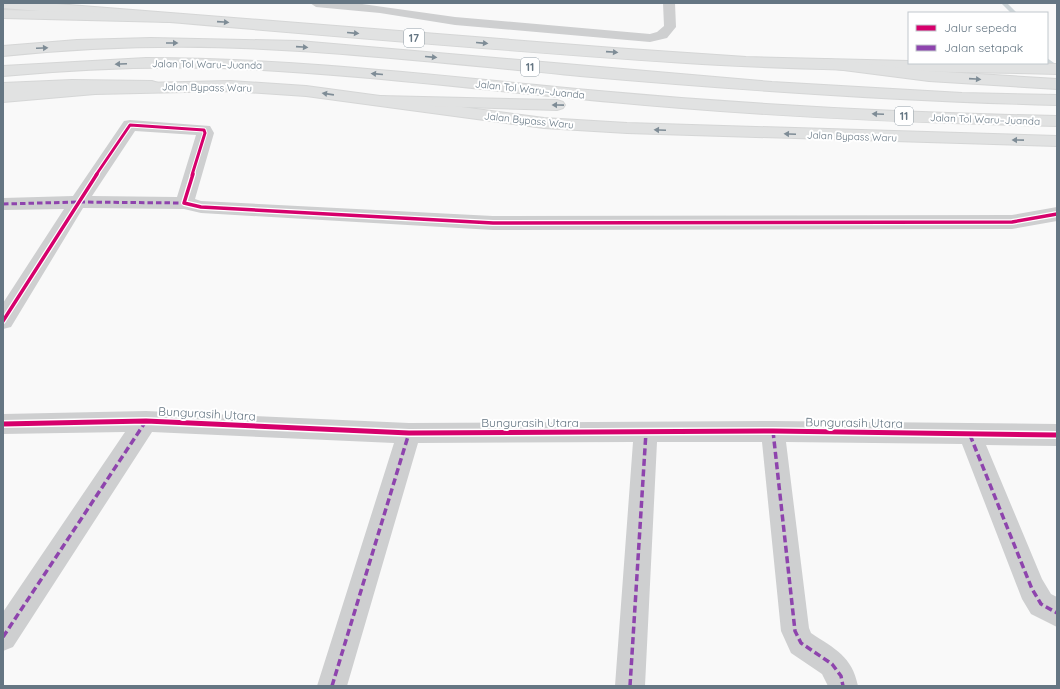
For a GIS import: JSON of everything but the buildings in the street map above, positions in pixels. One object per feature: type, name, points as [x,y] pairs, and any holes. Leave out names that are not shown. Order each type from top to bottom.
[{"type":"highway","name":"17","points":[[3,4],[500,45],[703,59],[825,64],[1057,69]]},
{"type":"highway","points":[[3,14],[170,18]]},
{"type":"highway","name":"Jalan Tol Waru–Juanda","points":[[3,51],[144,43],[222,43],[299,46],[775,88],[996,99],[1057,100]]},
{"type":"highway","name":"Jalan Tol Waru–Juanda","points":[[3,71],[134,63],[188,63],[289,67],[750,108],[995,120],[1057,121]]},
{"type":"highway","points":[[825,64],[929,76],[1057,84]]},
{"type":"highway","points":[[3,88],[72,85],[152,86]]},
{"type":"highway","name":"Jalan Bypass Waru","points":[[3,97],[88,89],[152,86],[230,86],[306,91],[544,123],[627,128],[1057,141]]},
{"type":"highway","points":[[380,101],[750,108]]},
{"type":"street","points":[[3,321],[78,202],[130,125],[204,130],[205,133],[184,203]]},
{"type":"street","points":[[3,204],[78,202],[184,203],[200,207],[500,223],[1012,222],[1057,214]]},
{"type":"street","points":[[3,637],[146,421]]},
{"type":"street","name":"Bungurasih Utara","points":[[3,424],[146,421],[409,433],[773,432],[1057,435]]},
{"type":"street","points":[[630,686],[646,432]]},
{"type":"street","points":[[773,432],[795,631],[801,644],[832,664],[841,676],[843,686]]},
{"type":"street","points":[[332,686],[409,433]]},
{"type":"street","points":[[970,435],[1032,589],[1041,604],[1057,613]]},
{"type":"lane","points":[[316,3],[380,9],[455,21],[650,38],[662,35],[670,27],[669,3]]},
{"type":"waterway","points":[[1004,3],[1013,12]]},
{"type":"waterway","points":[[1048,61],[1057,68]]},
{"type":"marked path","points":[[3,204],[78,202],[184,203]]},
{"type":"marked path","points":[[3,637],[146,421]]},
{"type":"marked path","points":[[773,431],[795,631],[801,643],[832,664],[841,676],[843,686]]},
{"type":"marked path","points":[[630,686],[646,432]]},
{"type":"marked path","points":[[332,686],[409,433]]},
{"type":"marked path","points":[[970,435],[1032,589],[1041,604],[1057,613]]},
{"type":"cycle path","points":[[3,321],[78,202],[130,125],[204,130],[205,133],[184,203],[201,207],[493,223],[1012,222],[1057,214]]},
{"type":"cycle path","points":[[3,424],[146,421],[409,433],[773,431],[1057,435]]}]
